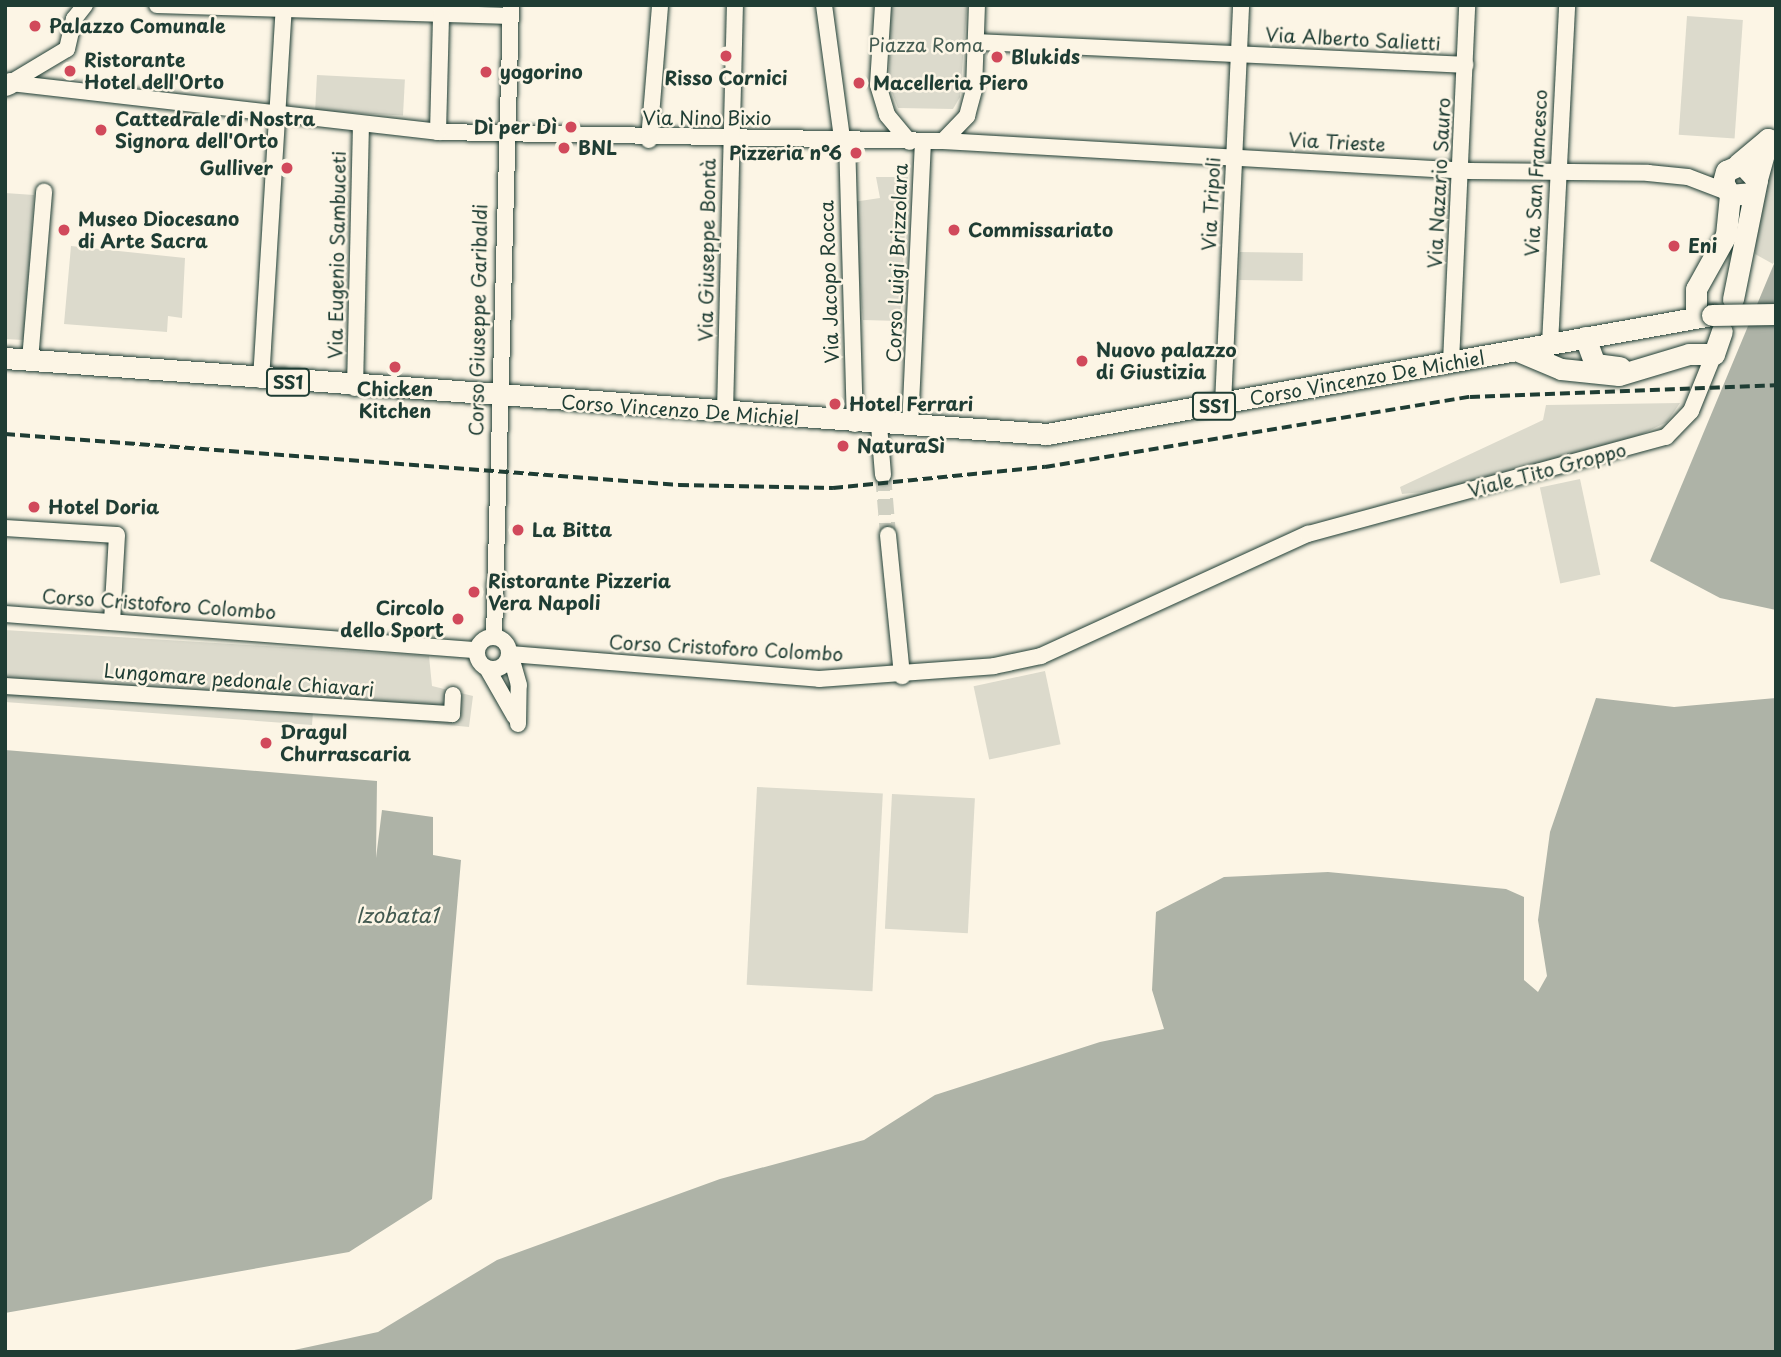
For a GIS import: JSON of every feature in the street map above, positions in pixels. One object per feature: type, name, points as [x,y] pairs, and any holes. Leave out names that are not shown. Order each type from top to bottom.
[{"type":"main road","points":[[1741,189],[1723,176],[1772,133]]},
{"type":"main road","points":[[1741,189],[1772,133]]},
{"type":"main road","points":[[1733,299],[1748,247],[1741,189],[1751,167],[1738,164]]},
{"type":"main road","name":"Viale Tito Groppo","points":[[1714,354],[1710,321],[1696,289],[1726,235],[1741,189]]},
{"type":"main road","name":"Corso Vincenzo De Michiel","points":[[497,398],[726,412],[855,424],[1047,434],[1585,337],[1776,314]]},
{"type":"main road","points":[[1585,337],[1595,364],[1632,370]]},
{"type":"main road","points":[[1516,350],[1595,377],[1714,354]]},
{"type":"main road","points":[[5,358],[30,360]]},
{"type":"main road","name":"SS1","points":[[30,360],[497,398]]},
{"type":"street","points":[[8,84],[67,49],[74,19],[85,5]]},
{"type":"street","points":[[157,5],[441,14],[511,11]]},
{"type":"street","points":[[649,139],[660,5]]},
{"type":"street","name":"Via Giuseppe Bontà","points":[[726,412],[735,5]]},
{"type":"street","name":"Via Jacopo Rocca","points":[[824,5],[845,139],[855,424]]},
{"type":"street","points":[[883,5],[878,85],[887,115],[916,142],[943,141],[967,116],[978,42],[977,5]]},
{"type":"street","name":"Via Tripoli","points":[[1223,404],[1241,5]]},
{"type":"street","name":"Via Nazario Sauro","points":[[1451,362],[1467,5]]},
{"type":"street","name":"Via San Francesco","points":[[1550,344],[1567,5]]},
{"type":"street","points":[[261,380],[284,8]]},
{"type":"street","name":"Corso Giuseppe Garibaldi","points":[[494,637],[504,135],[511,11]]},
{"type":"street","points":[[438,132],[441,14]]},
{"type":"street","name":"Via Alberto Salietti","points":[[978,42],[1465,65]]},
{"type":"street","name":"Via Nino Bixio","points":[[8,84],[278,117],[438,132],[649,139],[845,139],[916,142]]},
{"type":"street","name":"Via Eugenio Sambuceti","points":[[355,388],[361,124]]},
{"type":"street","name":"Via Trieste","points":[[943,141],[1461,170],[1670,174],[1741,189]]},
{"type":"street","name":"Corso Luigi Brizzolara","points":[[910,427],[916,142]]},
{"type":"street","points":[[30,360],[44,192]]},
{"type":"street","name":"Viale Tito Groppo","points":[[1331,527],[1665,437],[1691,411],[1714,354]]},
{"type":"street","points":[[879,425],[883,475]]},
{"type":"street","name":"Corso Cristoforo Colombo","points":[[510,654],[737,674],[902,676],[995,666],[1068,647],[1331,527]]},
{"type":"street","points":[[5,528],[117,535],[112,622]]},
{"type":"street","points":[[888,535],[902,676]]},
{"type":"street","name":"Corso Cristoforo Colombo","points":[[5,614],[477,650]]},
{"type":"street","points":[[494,637],[510,654],[519,685],[518,724],[477,650],[494,637]]},
{"type":"street","points":[[487,668],[502,667],[510,654]]},
{"type":"street","name":"Lungomare pedonale Chiavari","points":[[5,686],[452,714],[453,695]]},
{"type":"green space","name":"Piazza Roma","points":[[890,5],[967,5],[960,97],[953,109],[898,108],[889,85]]},
{"type":"green space","points":[[1687,16],[1743,20],[1735,139],[1679,135]]},
{"type":"green space","points":[[317,75],[405,80],[403,116],[315,111]]},
{"type":"green space","points":[[1776,153],[1776,259],[1773,264],[1755,254],[1758,201]]},
{"type":"green space","points":[[876,177],[908,177],[900,321],[863,320],[853,202],[880,198]]},
{"type":"green space","points":[[5,193],[34,195],[24,340],[5,339]]},
{"type":"green space","points":[[71,246],[185,258],[182,318],[168,316],[167,332],[64,324]]},
{"type":"green space","points":[[1240,252],[1303,253],[1303,281],[1240,280]]},
{"type":"green space","points":[[1680,403],[1667,422],[1640,435],[1443,490],[1402,494],[1400,487],[1543,420],[1546,405]]},
{"type":"green space","points":[[1580,479],[1600,575],[1560,583],[1540,488]]},
{"type":"green space","points":[[5,630],[429,656],[432,686],[473,696],[469,727],[313,712],[312,725],[5,702]]},
{"type":"green space","points":[[1045,671],[1061,744],[989,760],[974,686]]},
{"type":"green space","points":[[757,787],[883,794],[872,991],[747,985]]},
{"type":"green space","points":[[892,794],[975,798],[968,933],[885,929]]},
{"type":"water","points":[[1776,259],[1776,610],[1720,598],[1650,561]]},
{"type":"water","points":[[1596,698],[1674,707],[1776,698],[1776,1352],[285,1352],[378,1332],[497,1260],[720,1179],[864,1140],[935,1095],[1100,1042],[1164,1029],[1152,990],[1156,912],[1224,877],[1328,872],[1506,889],[1524,897],[1524,980],[1538,992],[1547,976],[1538,920],[1550,832]]},
{"type":"water","name":"Izobata1","points":[[5,750],[377,781],[376,858],[382,810],[433,817],[433,855],[461,860],[432,1199],[349,1252],[5,1313]]},
{"type":"tunnel","points":[[883,475],[888,535]]},
{"type":"railway","points":[[5,434],[679,485],[833,488],[1045,467],[1470,397],[1776,385]]},
{"type":"place","name":"Palazzo Comunale","points":[[35,26]]},
{"type":"place","name":"Risso Cornici","points":[[726,56]]},
{"type":"place","name":"Blukids","points":[[997,57]]},
{"type":"place","name":"Ristorante Hotel dell'Orto","points":[[70,71]]},
{"type":"place","name":"yogorino","points":[[486,72]]},
{"type":"place","name":"Macelleria Piero","points":[[859,83]]},
{"type":"place","name":"Dì per Dì","points":[[571,127]]},
{"type":"place","name":"Cattedrale di Nostra Signora dell'Orto","points":[[101,130]]},
{"type":"place","name":"BNL","points":[[564,148]]},
{"type":"place","name":"Pizzeria n°6","points":[[856,153]]},
{"type":"place","name":"Gulliver","points":[[287,168]]},
{"type":"place","name":"Museo Diocesano di Arte Sacra","points":[[64,230]]},
{"type":"place","name":"Commissariato","points":[[954,230]]},
{"type":"place","name":"Eni","points":[[1674,246]]},
{"type":"place","name":"Nuovo palazzo di Giustizia","points":[[1082,361]]},
{"type":"place","name":"Chicken Kitchen","points":[[395,367]]},
{"type":"place","name":"Hotel Ferrari","points":[[835,404]]},
{"type":"place","name":"NaturaSì","points":[[843,446]]},
{"type":"place","name":"Hotel Doria","points":[[34,507]]},
{"type":"place","name":"La Bitta","points":[[518,530]]},
{"type":"place","name":"Ristorante Pizzeria Vera Napoli","points":[[474,592]]},
{"type":"place","name":"Circolo dello Sport","points":[[458,619]]},
{"type":"place","name":"Dragul Churrascaria","points":[[266,743]]}]
